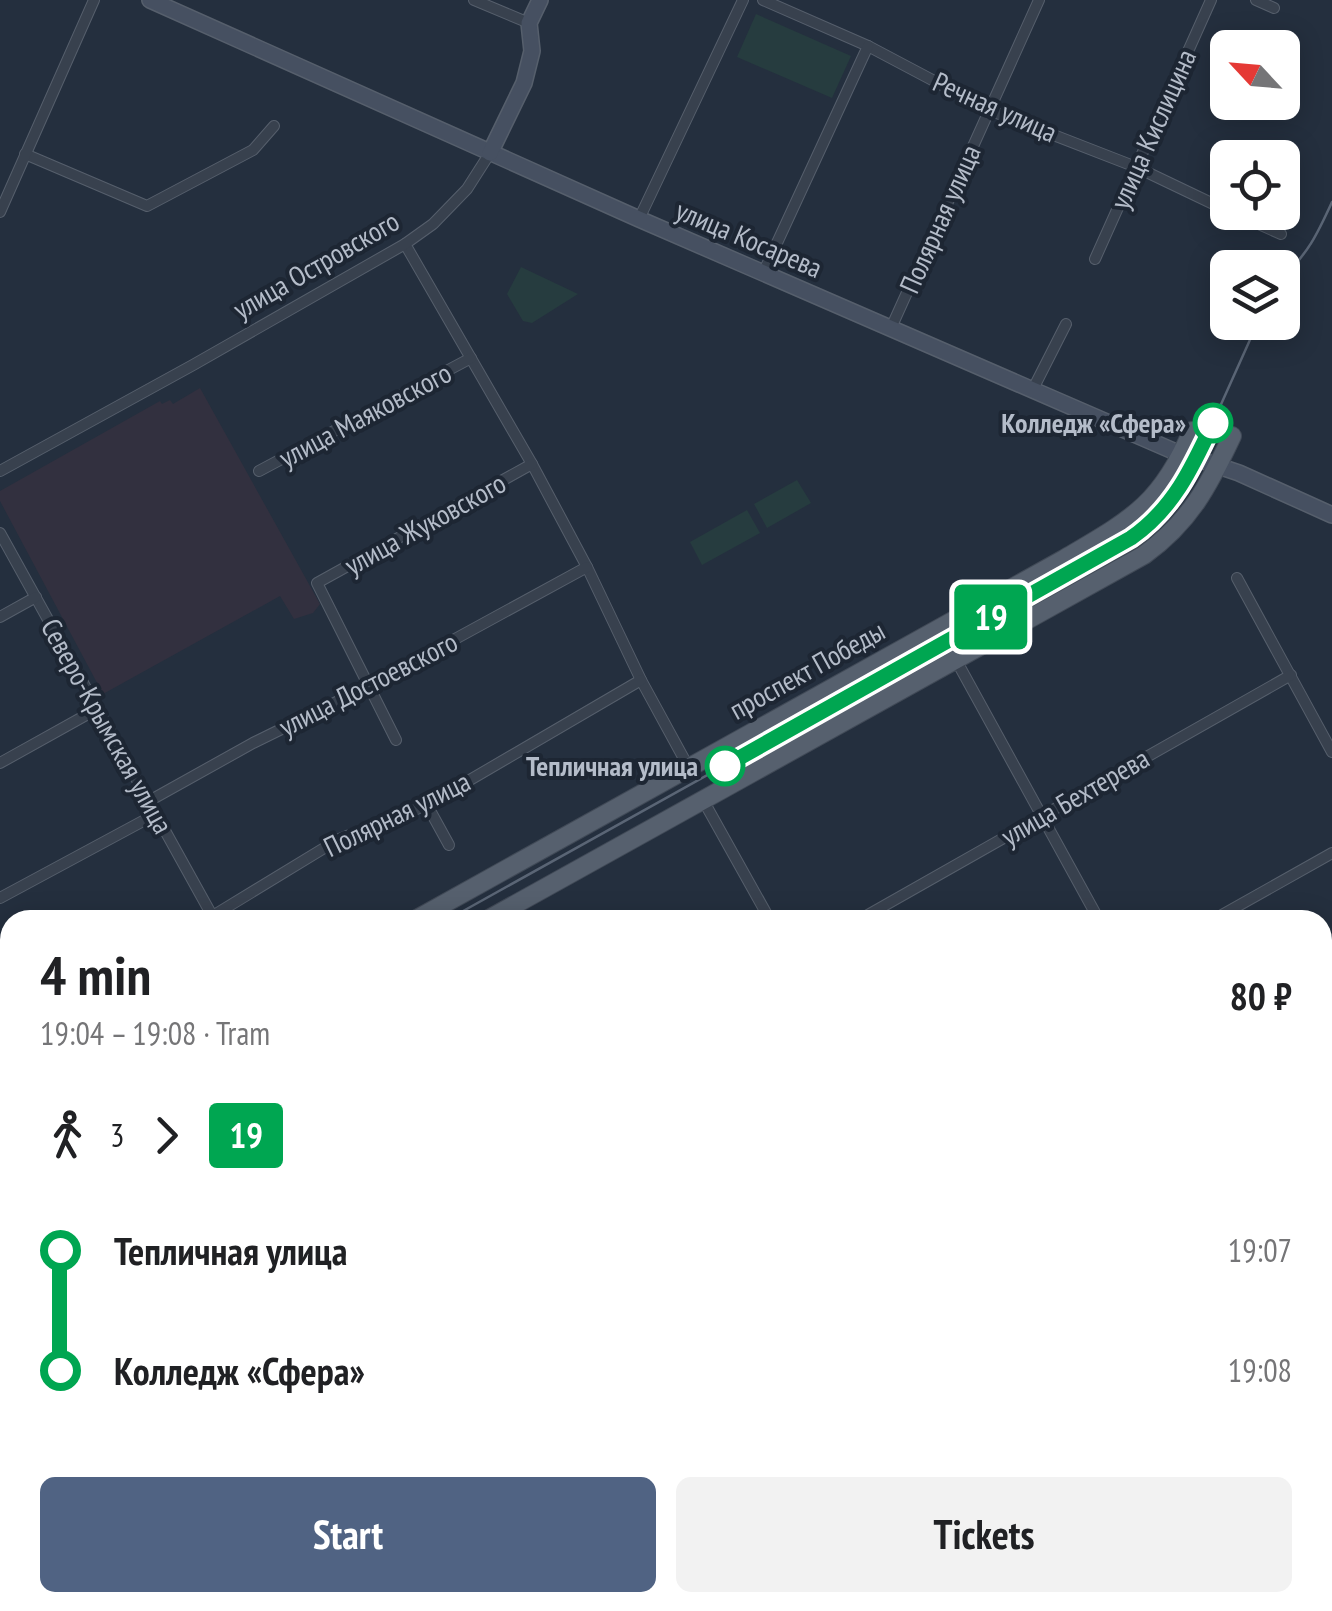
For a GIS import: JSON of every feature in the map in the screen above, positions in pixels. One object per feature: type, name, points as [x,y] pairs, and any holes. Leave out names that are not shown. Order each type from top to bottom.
[{"type":"main road","name":"проспект Победы","points":[[433,910],[1128,520],[1175,470],[1192,431]]},
{"type":"main road","points":[[508,910],[1109,575],[1164,540],[1186,518],[1232,436]]},
{"type":"street","points":[[0,212],[94,0]]},
{"type":"street","name":"улица Косарева","points":[[150,0],[640,220],[1332,515]]},
{"type":"street","points":[[474,0],[529,23]]},
{"type":"street","name":"улица Островского","points":[[0,471],[405,244],[433,224],[467,189],[524,84],[532,51],[529,23],[540,0]]},
{"type":"street","points":[[640,220],[743,0]]},
{"type":"street","name":"Речная улица","points":[[763,0],[868,46],[989,110],[1136,167],[1210,202]]},
{"type":"street","name":"Полярная улица","points":[[891,328],[1039,0]]},
{"type":"street","name":"улица Кислицина","points":[[1095,259],[1211,0]]},
{"type":"street","points":[[1256,0],[1274,8]]},
{"type":"street","points":[[764,272],[868,46]]},
{"type":"street","points":[[25,154],[147,206],[253,150],[274,126]]},
{"type":"street","name":"Речная улица","points":[[1272,230],[1281,234]]},
{"type":"street","points":[[405,244],[532,464],[689,768]]},
{"type":"street","points":[[1032,388],[1066,324]]},
{"type":"street","name":"улица Маяковского","points":[[259,471],[472,358]]},
{"type":"street","name":"улица Жуковского","points":[[369,686],[317,583],[532,464]]},
{"type":"street","name":"Северо-Крымская улица","points":[[0,533],[206,910]]},
{"type":"street","name":"улица Достоевского","points":[[149,801],[587,568]]},
{"type":"street","points":[[1237,578],[1332,752]]},
{"type":"street","points":[[0,617],[36,597]]},
{"type":"street","points":[[956,660],[1093,910]]},
{"type":"street","name":"улица Бехтерева","points":[[877,910],[1291,675]]},
{"type":"street","name":"Полярная улица","points":[[225,910],[339,839],[427,805],[641,680]]},
{"type":"street","points":[[369,686],[396,740]]},
{"type":"street","points":[[0,763],[97,709]]},
{"type":"street","points":[[703,800],[764,910]]},
{"type":"street","points":[[427,805],[450,845]]},
{"type":"street","points":[[0,898],[156,814]]},
{"type":"street","points":[[1230,910],[1332,853]]},
{"type":"shaded area","points":[[200,388],[320,604],[313,613],[294,619],[280,596],[103,694],[0,501],[0,491],[160,401],[162,404],[170,400],[173,404]]},
{"type":"green space","points":[[756,14],[851,56],[832,98],[737,57]]},
{"type":"green space","points":[[521,267],[578,294],[532,323],[523,321],[507,294]]},
{"type":"green space","points":[[797,480],[811,503],[767,528],[754,504]]},
{"type":"green space","points":[[747,510],[760,533],[702,565],[690,542]]},
{"type":"tram line","points":[[1300,259],[1332,202]]},
{"type":"tram line","points":[[465,910],[1144,529],[1180,490],[1250,340]]},
{"type":"tram line","name":"19","points":[[725,766],[1144,529],[1174,498],[1213,423]]},
{"type":"place","name":"Колледж «Сфера»","points":[[1213,423]]},
{"type":"place","name":"Тепличная улица","points":[[725,766]]}]
